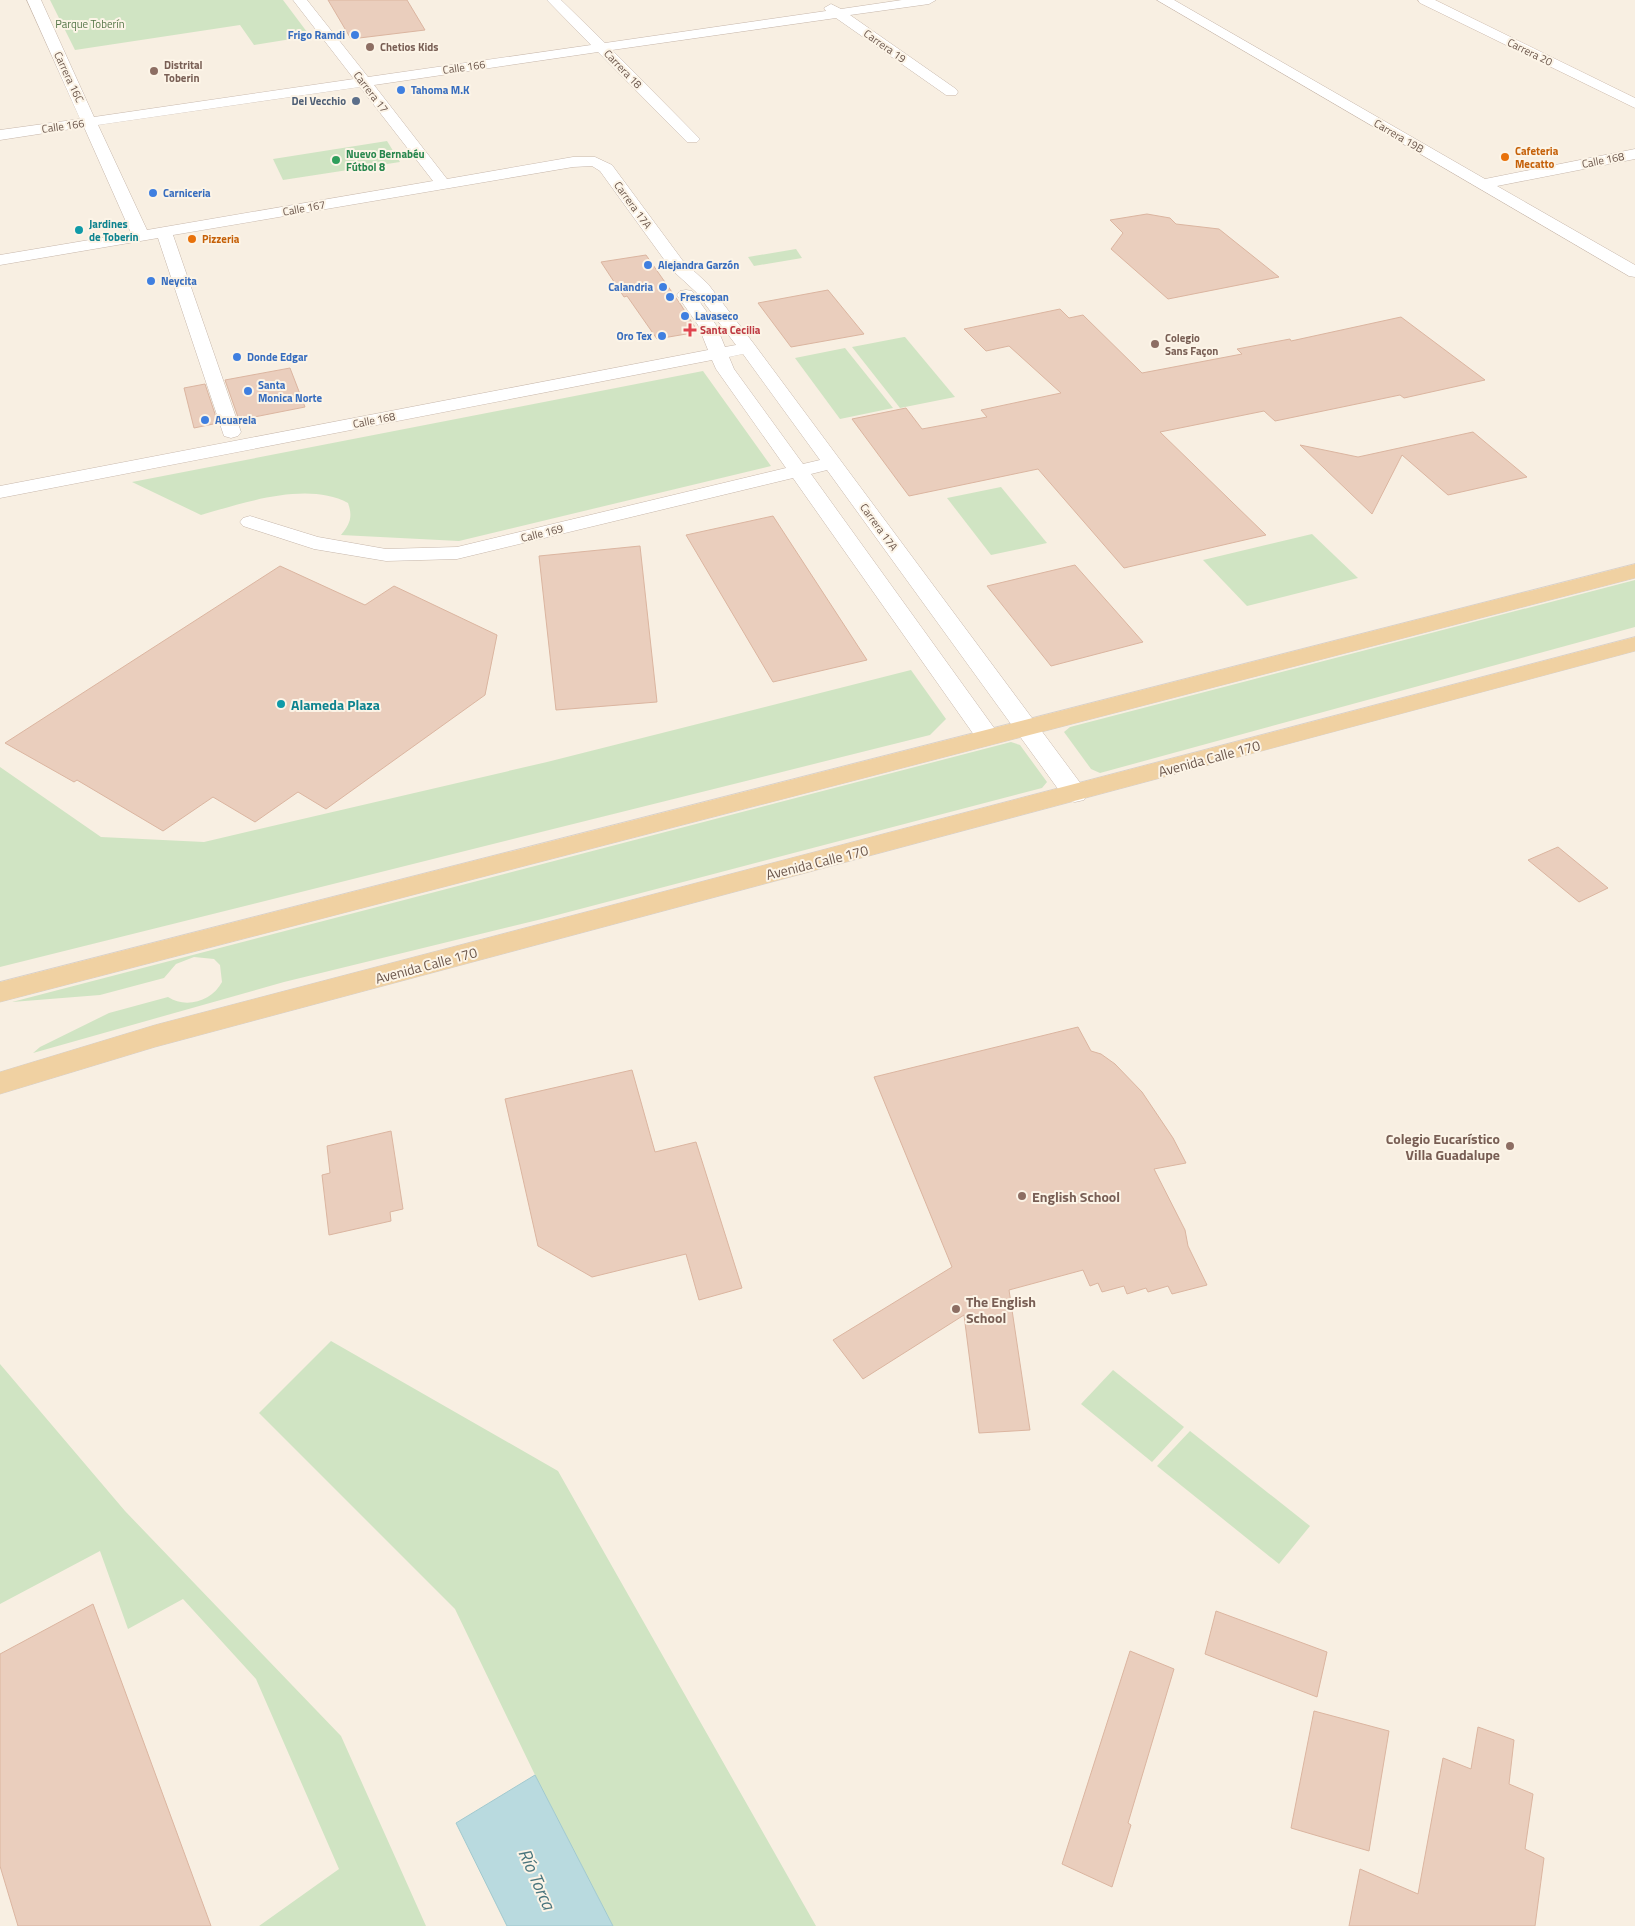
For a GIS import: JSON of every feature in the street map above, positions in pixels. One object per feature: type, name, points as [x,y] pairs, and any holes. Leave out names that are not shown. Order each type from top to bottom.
[{"type":"main road","points":[[0,992],[1635,571]]},
{"type":"main road","name":"Avenida Calle 170","points":[[0,1082],[155,1036],[1075,794],[1635,644]]},
{"type":"street","name":"Carrera 16C","points":[[34,0],[141,236]]},
{"type":"street","name":"Carrera 17","points":[[300,0],[443,184]]},
{"type":"street","name":"Carrera 18","points":[[554,0],[692,139]]},
{"type":"street","name":"Carrera 19","points":[[821,0],[950,92]]},
{"type":"street","name":"Calle 166","points":[[0,135],[601,46],[928,0]]},
{"type":"street","name":"Carrera 19B","points":[[1164,0],[1635,272]]},
{"type":"street","name":"Carrera 20","points":[[1425,0],[1635,104]]},
{"type":"street","name":"Calle 168","points":[[1482,184],[1635,154]]},
{"type":"street","name":"Calle 167","points":[[0,260],[573,162],[590,160],[601,163],[606,168]]},
{"type":"street","name":"Carrera 17A","points":[[606,168],[677,266],[702,288],[744,342],[1075,794]]},
{"type":"street","points":[[164,232],[230,432]]},
{"type":"street","name":"Carrera 17A","points":[[677,266],[684,291],[707,325],[725,369],[988,737]]},
{"type":"street","name":"Calle 168","points":[[0,492],[744,342]]},
{"type":"street","name":"Calle 168","points":[[0,475],[230,432],[716,348]]},
{"type":"street","name":"Calle 169","points":[[250,522],[314,543],[377,553],[457,553],[832,464]]},
{"type":"green space","name":"Parque Toberín","points":[[50,0],[283,0],[310,36],[254,45],[240,25],[75,50]]},
{"type":"green space","name":"Nuevo Bernabéu Fútbol 8","points":[[387,141],[400,162],[283,180],[273,159]]},
{"type":"green space","points":[[796,249],[802,258],[754,266],[748,257]]},
{"type":"green space","points":[[905,337],[955,397],[900,408],[852,347]]},
{"type":"green space","points":[[845,348],[893,408],[840,419],[795,358]]},
{"type":"green space","points":[[703,371],[771,466],[459,541],[341,535],[350,520],[350,508],[348,503],[332,497],[314,494],[275,496],[201,515],[132,482]]},
{"type":"green space","points":[[1001,487],[1047,543],[991,555],[947,498]]},
{"type":"green space","points":[[1312,534],[1358,578],[1247,606],[1203,560]]},
{"type":"green space","points":[[1635,580],[1635,627],[1100,773],[1091,769],[1064,732],[1070,727]]},
{"type":"green space","points":[[911,670],[946,719],[930,735],[0,967],[0,767],[101,837],[204,842],[547,762]]},
{"type":"green space","points":[[1011,742],[1020,745],[1047,782],[1042,788],[542,919],[284,982],[33,1053],[40,1047],[109,1013],[168,997],[175,1001],[190,1003],[205,998],[218,989],[222,982],[220,965],[214,959],[194,957],[176,964],[164,978],[100,995],[12,1002]]},
{"type":"green space","points":[[331,1341],[558,1471],[816,1926],[613,1926],[535,1775],[455,1609],[259,1413]]},
{"type":"green space","points":[[0,1364],[125,1511],[341,1736],[426,1926],[259,1926],[339,1869],[256,1679],[183,1599],[128,1629],[100,1551],[0,1604]]},
{"type":"green space","points":[[1113,1370],[1184,1427],[1152,1462],[1081,1404]]},
{"type":"green space","points":[[1190,1431],[1310,1526],[1279,1564],[1157,1466]]},
{"type":"water","name":"Río Torca","points":[[535,1775],[613,1926],[507,1926],[456,1823]]},
{"type":"building","points":[[328,0],[407,0],[425,30],[351,39]]},
{"type":"building","points":[[1147,214],[1170,218],[1176,224],[1219,229],[1279,277],[1168,299],[1111,249],[1123,233],[1110,220]]},
{"type":"building","points":[[646,255],[698,332],[657,339],[627,296],[624,297],[601,262]]},
{"type":"building","points":[[828,290],[864,334],[791,347],[758,303]]},
{"type":"building","points":[[1060,309],[1069,318],[1083,315],[1142,373],[1242,354],[1237,349],[1290,339],[1291,341],[1401,317],[1485,380],[1404,398],[1400,395],[1275,421],[1264,411],[1160,432],[1266,535],[1124,568],[1038,469],[909,496],[852,419],[906,408],[922,429],[987,417],[981,410],[1061,393],[1009,346],[986,351],[964,329]]},
{"type":"building","points":[[290,368],[305,407],[239,420],[225,380]]},
{"type":"building","points":[[205,384],[218,423],[194,428],[184,388]]},
{"type":"building","points":[[1473,432],[1527,477],[1448,495],[1402,455],[1372,514],[1300,445],[1358,457]]},
{"type":"building","points":[[773,516],[867,660],[773,682],[686,535]]},
{"type":"building","points":[[640,546],[657,702],[556,710],[539,556]]},
{"type":"building","points":[[1075,565],[1143,642],[1051,666],[987,586]]},
{"type":"building","points":[[280,566],[365,605],[394,586],[497,635],[485,695],[326,809],[298,792],[255,822],[213,797],[163,831],[77,780],[74,782],[5,743]]},
{"type":"building","points":[[1558,847],[1608,888],[1579,902],[1528,860]]},
{"type":"building","points":[[1078,1027],[1091,1051],[1101,1054],[1115,1064],[1142,1092],[1173,1138],[1186,1163],[1154,1169],[1185,1230],[1188,1246],[1207,1285],[1172,1294],[1168,1286],[1148,1292],[1146,1288],[1127,1294],[1124,1286],[1102,1292],[1098,1283],[1090,1286],[1083,1270],[1009,1290],[1030,1430],[979,1433],[964,1315],[863,1379],[833,1340],[952,1267],[874,1077]]},
{"type":"building","points":[[632,1070],[655,1152],[696,1142],[742,1288],[699,1300],[686,1254],[592,1277],[538,1246],[505,1099]]},
{"type":"building","points":[[391,1131],[403,1209],[390,1212],[391,1221],[329,1235],[322,1175],[330,1173],[327,1146]]},
{"type":"building","points":[[93,1604],[211,1926],[18,1926],[0,1866],[0,1654]]},
{"type":"building","points":[[1216,1611],[1327,1652],[1317,1697],[1205,1654]]},
{"type":"building","points":[[1130,1651],[1174,1669],[1128,1823],[1131,1825],[1112,1887],[1062,1864]]},
{"type":"building","points":[[1314,1711],[1389,1731],[1369,1851],[1291,1828]]},
{"type":"building","points":[[1478,1727],[1514,1740],[1509,1784],[1533,1794],[1525,1849],[1544,1858],[1535,1926],[1349,1926],[1360,1869],[1418,1894],[1443,1758],[1471,1769]]},
{"type":"place","name":"Frigo Ramdi","points":[[355,35]]},
{"type":"place","name":"Chetios Kids","points":[[370,47]]},
{"type":"place","name":"Distrital Toberin","points":[[154,71]]},
{"type":"place","name":"Tahoma M.K","points":[[401,90]]},
{"type":"place","name":"Del Vecchio","points":[[356,101]]},
{"type":"place","name":"Cafeteria Mecatto","points":[[1505,157]]},
{"type":"place","name":"Nuevo Bernabéu Fútbol 8","points":[[336,160]]},
{"type":"place","name":"Carniceria","points":[[153,193]]},
{"type":"place","name":"Jardines de Toberin","points":[[79,230]]},
{"type":"place","name":"Pizzeria","points":[[192,239]]},
{"type":"place","name":"Alejandra Garzón","points":[[648,265]]},
{"type":"place","name":"Neycita","points":[[151,281]]},
{"type":"place","name":"Calandria","points":[[663,287]]},
{"type":"place","name":"Frescopan","points":[[670,297]]},
{"type":"place","name":"Lavaseco","points":[[685,316]]},
{"type":"place","name":"Santa Cecilia","points":[[690,330]]},
{"type":"place","name":"Oro Tex","points":[[662,336]]},
{"type":"place","name":"Colegio Sans Façon","points":[[1155,344]]},
{"type":"place","name":"Donde Edgar","points":[[237,357]]},
{"type":"place","name":"Santa Monica Norte","points":[[248,391]]},
{"type":"place","name":"Acuarela","points":[[205,420]]},
{"type":"place","name":"Alameda Plaza","points":[[281,704]]},
{"type":"place","name":"Colegio Eucarístico Villa Guadalupe","points":[[1510,1146]]},
{"type":"place","name":"English School","points":[[1022,1196]]},
{"type":"place","name":"The English School","points":[[956,1309]]}]
